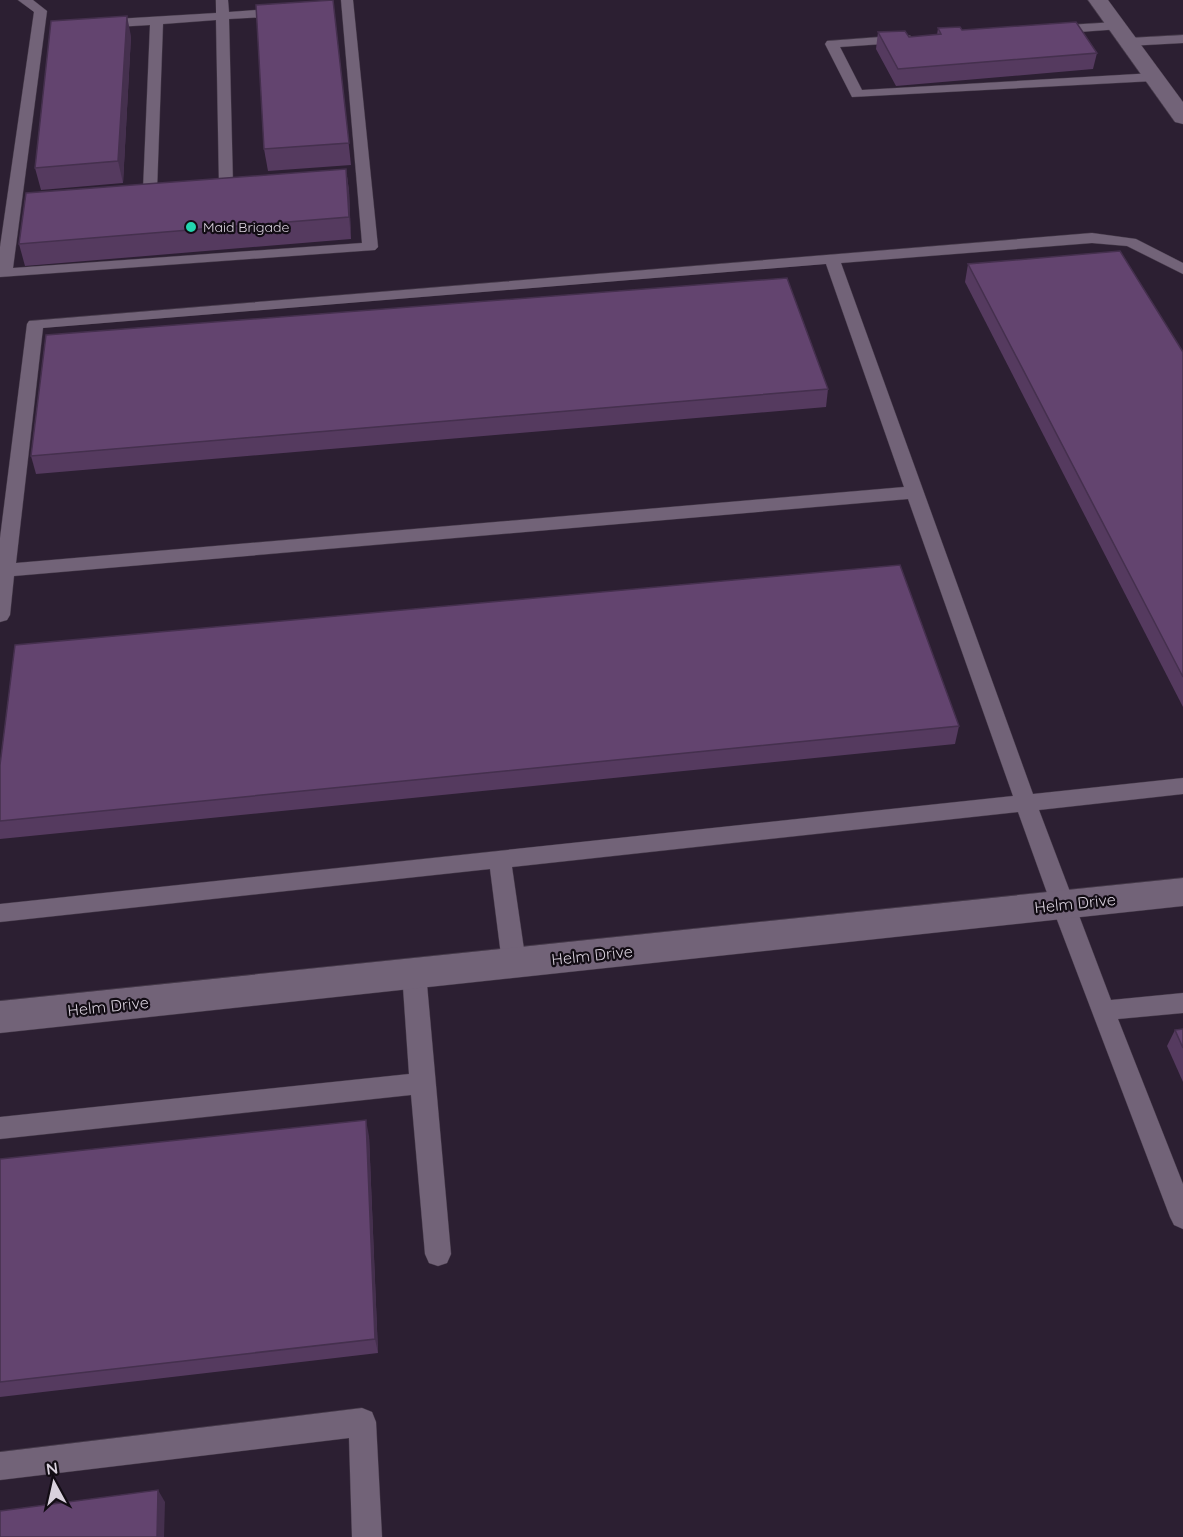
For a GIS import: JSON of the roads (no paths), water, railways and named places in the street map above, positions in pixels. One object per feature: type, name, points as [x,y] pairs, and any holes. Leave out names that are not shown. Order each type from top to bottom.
[{"type":"street","points":[[1098,0],[1183,117]]},
{"type":"street","name":"Helm Drive","points":[[0,1017],[1183,892]]},
{"type":"lane","points":[[24,0],[41,11],[44,27],[20,200],[4,273],[370,247],[357,175],[343,6]]},
{"type":"lane","points":[[222,0],[226,185]]},
{"type":"lane","points":[[83,25],[152,17],[302,11]]},
{"type":"lane","points":[[150,190],[152,17]]},
{"type":"lane","points":[[1040,31],[1183,39]]},
{"type":"lane","points":[[924,38],[832,44],[857,94],[1154,77]]},
{"type":"lane","points":[[0,615],[35,324],[1092,238],[1131,242],[1183,269]]},
{"type":"lane","points":[[832,259],[1028,803],[1062,904],[1183,1217]]},
{"type":"lane","points":[[6,570],[916,492]]},
{"type":"lane","points":[[0,913],[1183,786]]},
{"type":"lane","points":[[500,860],[514,963]]},
{"type":"lane","points":[[414,973],[438,1254]]},
{"type":"lane","points":[[1103,1011],[1183,1003]]},
{"type":"lane","points":[[0,1128],[422,1083]]},
{"type":"lane","points":[[0,1466],[362,1422],[367,1537]]},
{"type":"place","name":"Maid Brigade","points":[[191,227]]}]
